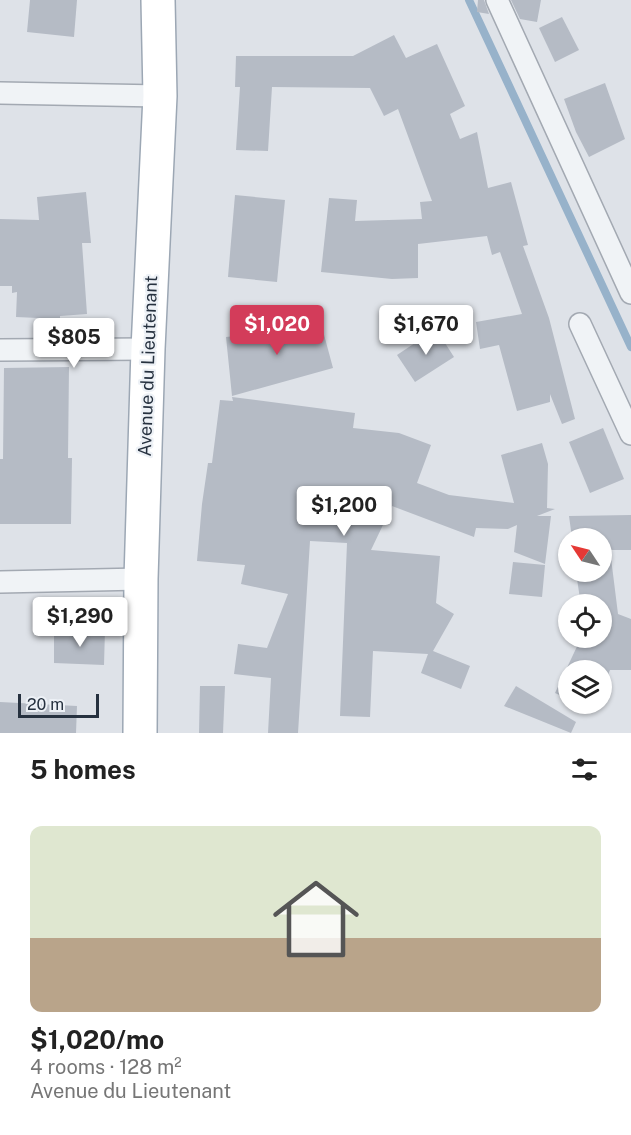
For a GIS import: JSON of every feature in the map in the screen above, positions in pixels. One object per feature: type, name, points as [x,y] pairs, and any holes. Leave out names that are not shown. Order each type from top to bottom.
[{"type":"main road","name":"Avenue du Lieutenant","points":[[140,733],[141,579],[148,349],[160,96],[158,0]]},
{"type":"street","points":[[497,0],[631,293]]},
{"type":"street","points":[[0,93],[160,96]]},
{"type":"street","points":[[580,324],[631,434]]},
{"type":"street","points":[[0,350],[148,349]]},
{"type":"street","points":[[0,582],[141,579]]},
{"type":"building","points":[[30,0],[77,0],[74,37],[27,32]]},
{"type":"building","points":[[478,0],[484,0],[489,14],[477,12]]},
{"type":"building","points":[[511,0],[541,0],[537,22],[520,19]]},
{"type":"building","points":[[562,17],[579,50],[555,62],[539,28]]},
{"type":"building","points":[[394,35],[406,58],[437,44],[465,106],[450,114],[460,139],[477,132],[488,188],[511,182],[528,245],[523,246],[549,318],[575,419],[562,424],[550,394],[550,402],[517,411],[499,345],[480,349],[476,322],[522,314],[500,252],[492,255],[487,236],[418,244],[418,278],[392,279],[321,272],[329,198],[357,200],[355,221],[422,219],[420,202],[432,201],[398,109],[384,116],[370,88],[272,87],[268,151],[236,150],[240,87],[235,87],[236,56],[353,56]]},
{"type":"building","points":[[605,83],[625,139],[589,157],[576,132],[564,99]]},
{"type":"building","points":[[86,192],[91,243],[82,243],[87,314],[60,316],[60,319],[16,317],[17,292],[12,293],[12,286],[0,286],[0,219],[39,220],[37,197]]},
{"type":"building","points":[[235,195],[285,200],[277,282],[228,277]]},
{"type":"building","points":[[319,316],[333,368],[232,396],[226,337],[283,331],[282,327]]},
{"type":"building","points":[[436,329],[454,357],[415,382],[397,355]]},
{"type":"building","points":[[69,367],[68,458],[72,458],[71,524],[0,524],[4,368]]},
{"type":"building","points":[[232,397],[355,413],[353,428],[399,433],[431,445],[417,483],[449,495],[514,503],[501,455],[542,443],[548,464],[547,508],[555,509],[537,516],[551,516],[545,564],[514,552],[517,525],[508,529],[476,528],[474,537],[392,506],[371,550],[440,556],[436,603],[454,614],[433,651],[470,666],[461,689],[421,673],[428,654],[373,651],[370,717],[340,716],[347,543],[310,541],[298,733],[268,733],[271,678],[234,674],[238,644],[267,648],[288,594],[241,584],[245,565],[197,561],[202,504],[208,463],[212,463],[220,400],[233,401]]},
{"type":"building","points":[[603,428],[624,479],[590,493],[569,442]]},
{"type":"building","points":[[631,515],[631,550],[612,550],[612,528],[571,528],[569,516]]},
{"type":"building","points":[[513,562],[545,565],[542,597],[509,594]]},
{"type":"building","points":[[612,566],[618,614],[631,619],[631,670],[612,670],[612,660],[571,660],[576,648],[612,648],[612,594],[579,594],[577,582],[612,582]]},
{"type":"building","points":[[83,630],[105,630],[104,665],[54,663],[54,634],[83,634]]},
{"type":"building","points":[[200,686],[225,686],[223,733],[199,733]]},
{"type":"building","points":[[516,686],[558,711],[558,714],[563,714],[576,722],[571,733],[504,706]]},
{"type":"building","points":[[0,702],[77,706],[76,733],[0,733]]},
{"type":"waterway","points":[[469,0],[631,347]]}]
